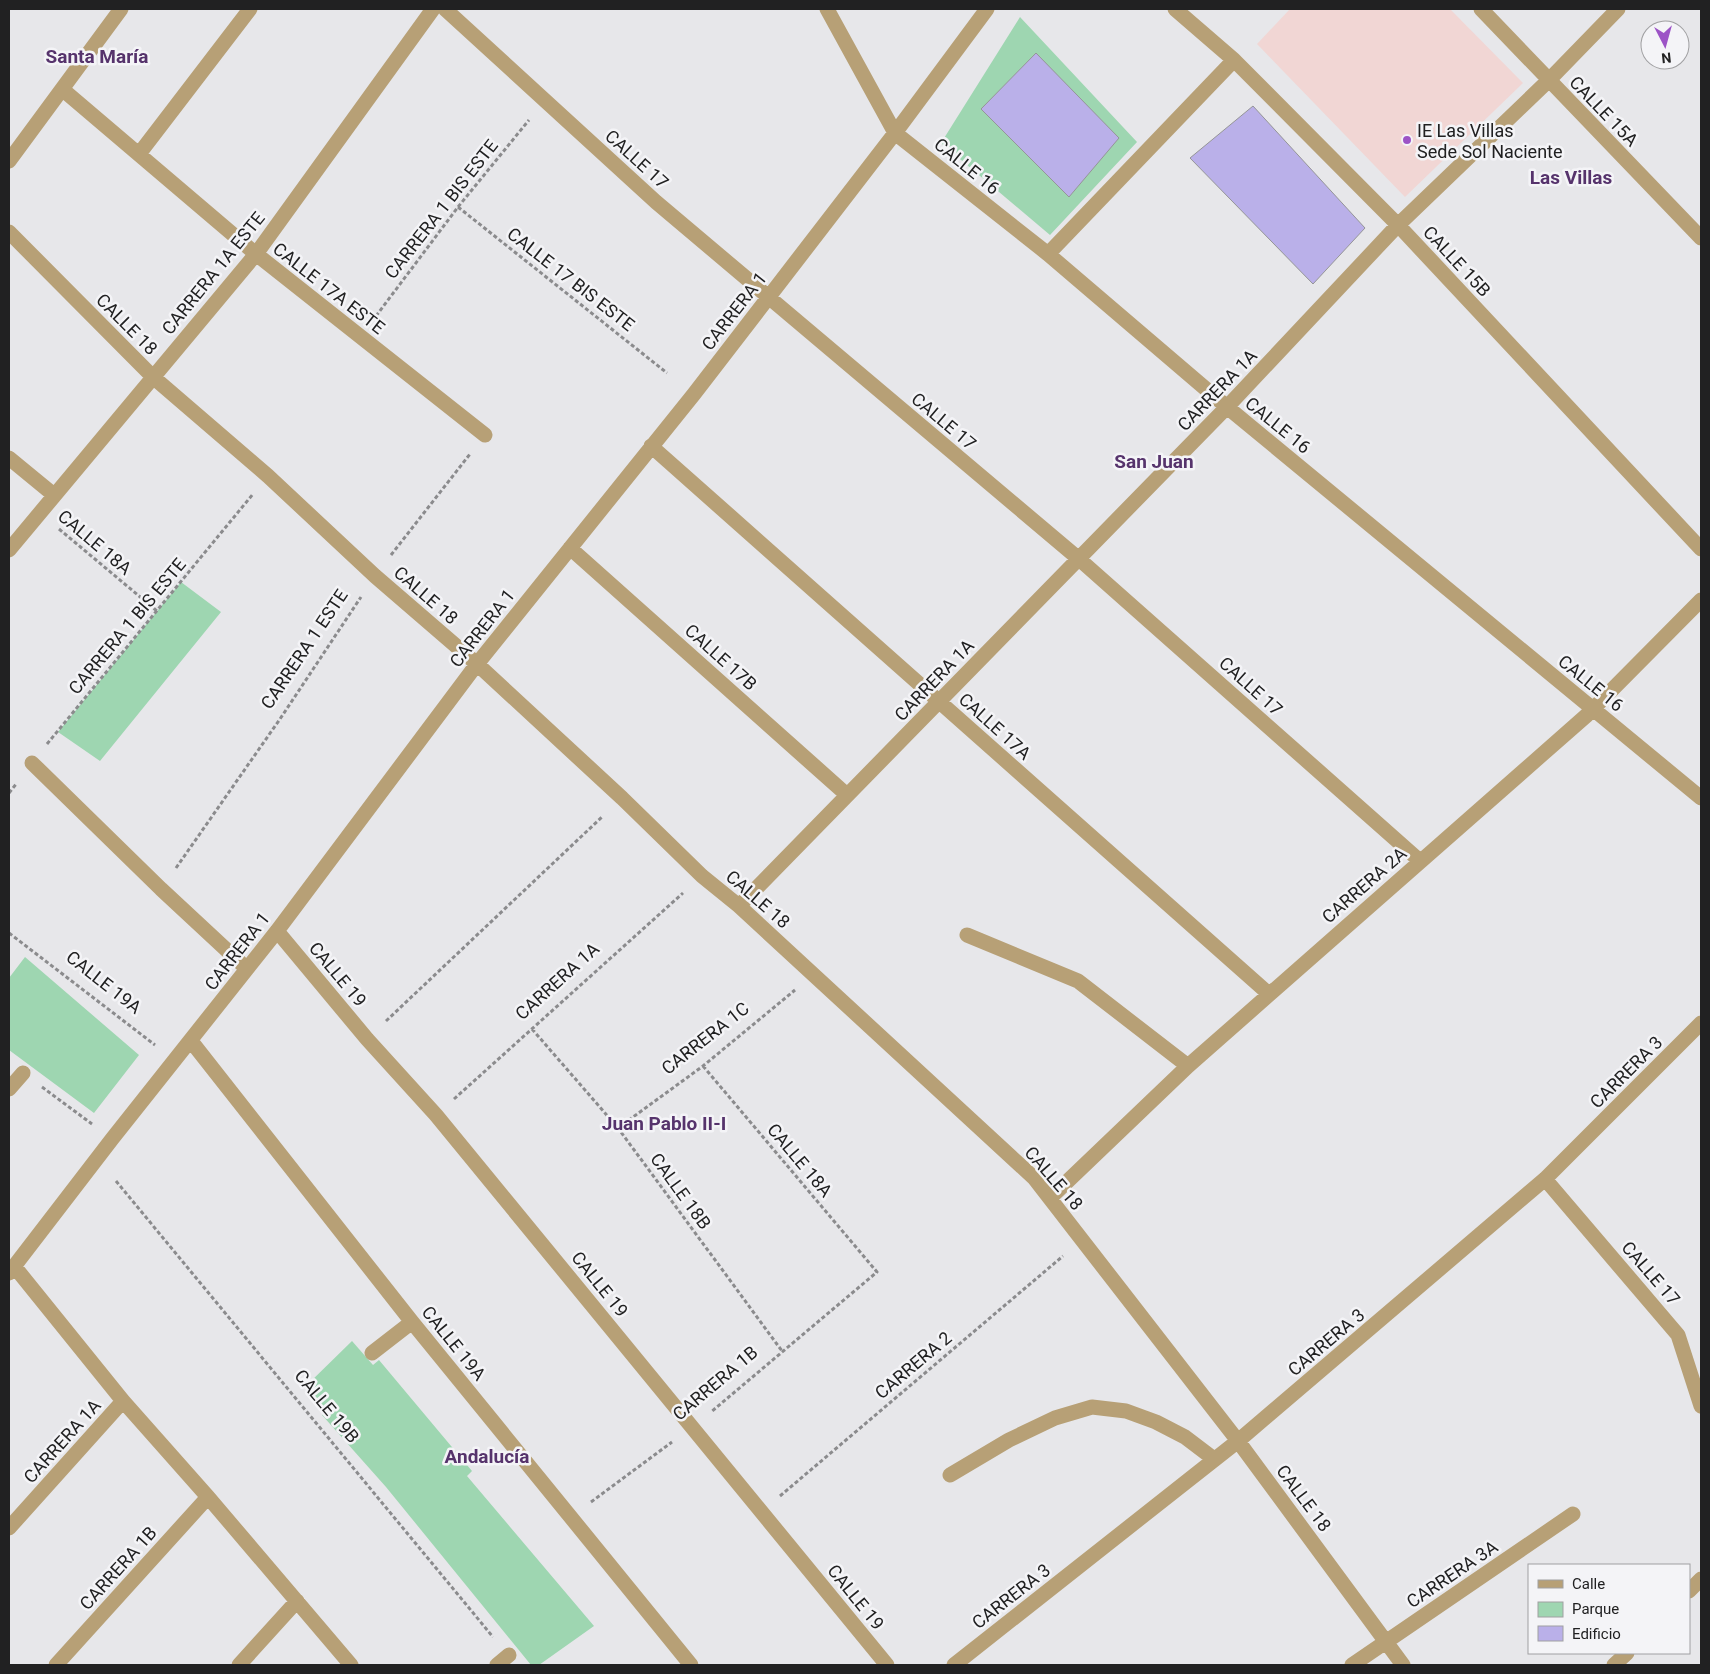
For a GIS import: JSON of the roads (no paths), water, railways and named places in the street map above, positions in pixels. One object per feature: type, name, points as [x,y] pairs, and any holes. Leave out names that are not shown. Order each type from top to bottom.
[{"type":"street","points":[[9,161],[121,9]]},
{"type":"street","points":[[139,154],[250,9]]},
{"type":"street","name":"CARRERA 1A ESTE","points":[[9,550],[256,254],[433,9]]},
{"type":"street","name":"CALLE 17","points":[[445,9],[656,202],[1079,559],[1420,861]]},
{"type":"street","name":"CALLE 16","points":[[826,9],[896,133],[1048,254],[1228,408],[1701,798]]},
{"type":"street","name":"CARRERA 1","points":[[11,1270],[112,1138],[277,931],[476,664],[694,394],[896,133],[987,9]]},
{"type":"street","name":"CALLE 15B","points":[[1175,9],[1234,60],[1398,225],[1701,549]]},
{"type":"street","name":"CALLE 15A","points":[[1481,9],[1701,238]]},
{"type":"street","name":"CARRERA 1A","points":[[739,906],[1228,408],[1398,225],[1549,80],[1618,9]]},
{"type":"street","points":[[1048,254],[1234,60]]},
{"type":"street","name":"CALLE 17A ESTE","points":[[62,89],[256,254],[485,435]]},
{"type":"street","name":"CALLE 18","points":[[9,232],[153,377],[268,476],[375,576],[476,664],[622,798],[702,876],[739,906],[814,974],[1034,1178],[1238,1441],[1403,1665]]},
{"type":"street","name":"CALLE 17A","points":[[651,446],[1268,994]]},
{"type":"street","points":[[9,458],[54,496]]},
{"type":"street","name":"CALLE 17B","points":[[570,548],[847,795]]},
{"type":"street","name":"CARRERA 2A","points":[[1050,1198],[1188,1066],[1592,708],[1701,600]]},
{"type":"street","points":[[32,763],[161,890],[246,968]]},
{"type":"street","name":"CALLE 19","points":[[277,931],[367,1039],[436,1115],[888,1665]]},
{"type":"street","points":[[967,935],[1078,981],[1188,1066]]},
{"type":"street","name":"CARRERA 3","points":[[954,1665],[1238,1441],[1545,1179],[1701,1023]]},
{"type":"street","name":"CALLE 19A","points":[[191,1041],[412,1322],[691,1665]]},
{"type":"street","points":[[9,1089],[23,1073]]},
{"type":"street","name":"CALLE 17","points":[[1545,1179],[1678,1335],[1701,1406]]},
{"type":"street","points":[[11,1270],[351,1665]]},
{"type":"street","points":[[372,1353],[412,1322]]},
{"type":"street","name":"CARRERA 1A","points":[[9,1528],[123,1401]]},
{"type":"street","points":[[950,1474],[1009,1440],[1047,1422],[1092,1407],[1126,1411],[1156,1422],[1185,1437],[1214,1459]]},
{"type":"street","name":"CARRERA 1B","points":[[56,1665],[208,1497]]},
{"type":"street","name":"CARRERA 3A","points":[[1352,1665],[1573,1514]]},
{"type":"street","points":[[1690,1590],[1701,1579]]},
{"type":"street","points":[[239,1665],[297,1601]]},
{"type":"street","points":[[1614,1665],[1626,1654]]},
{"type":"place","name":"IE Las Villas Sede Sol Naciente","points":[[1407,140]]},
{"type":"district","name":"Santa María","points":[[97,56]]},
{"type":"district","name":"Las Villas","points":[[1571,177]]},
{"type":"district","name":"San Juan","points":[[1154,461]]},
{"type":"district","name":"Juan Pablo II-I","points":[[664,1123]]},
{"type":"district","name":"Andalucía","points":[[487,1456]]}]
